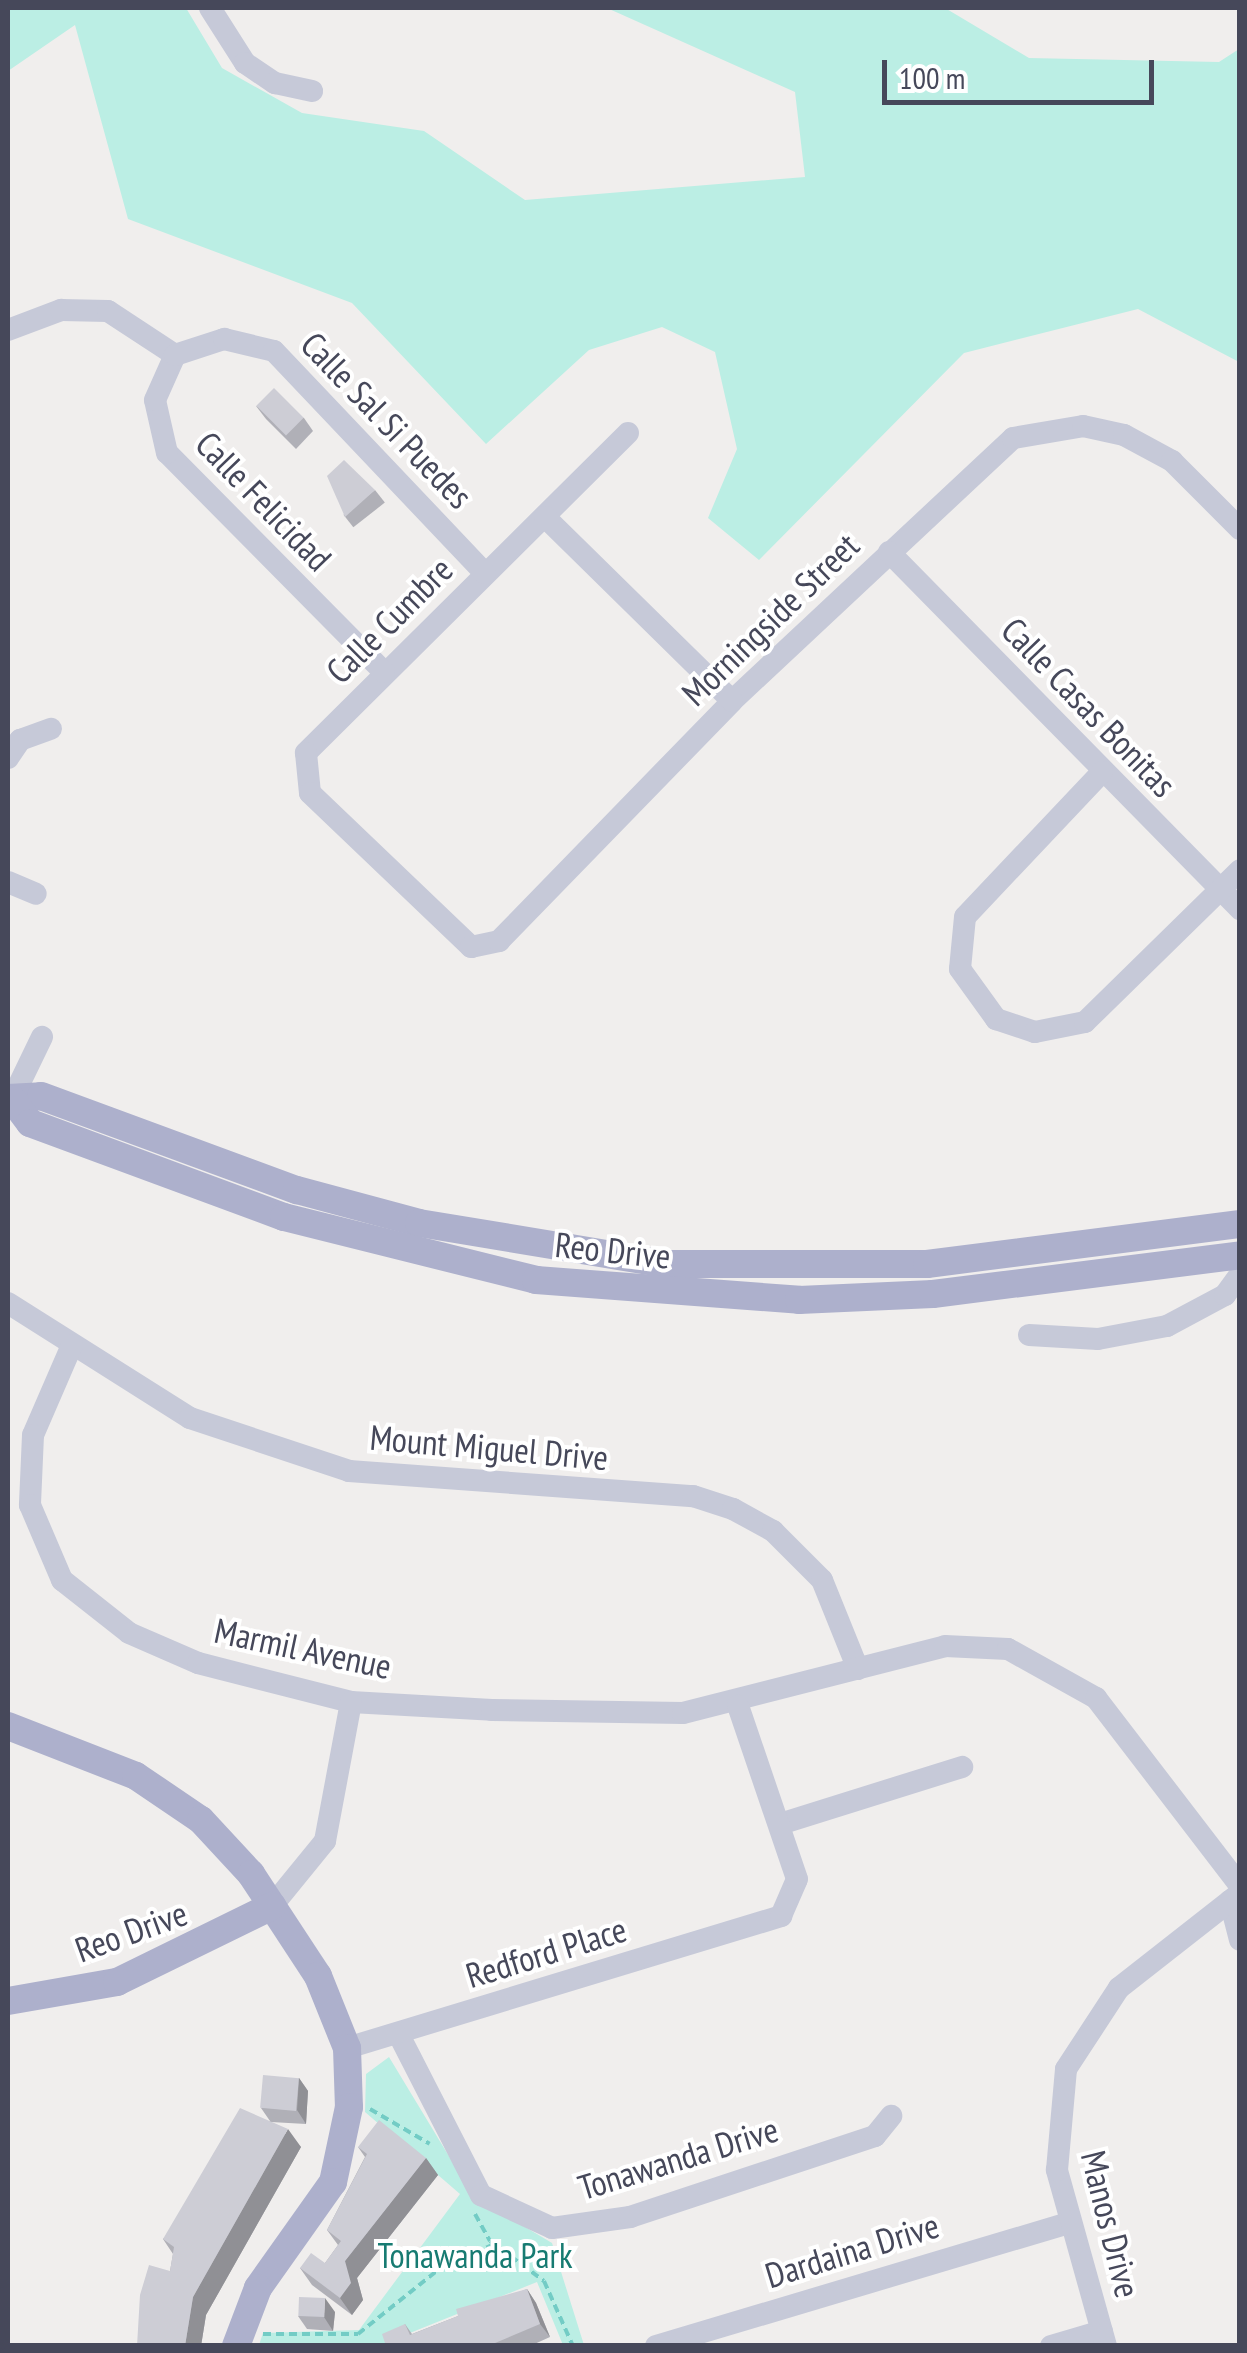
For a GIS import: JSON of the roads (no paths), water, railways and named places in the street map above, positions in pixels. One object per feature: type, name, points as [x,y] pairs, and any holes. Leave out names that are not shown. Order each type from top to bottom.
[{"type":"main road","name":"Reo Drive","points":[[10,1098],[42,1096],[296,1190],[419,1223],[666,1264],[927,1264],[1240,1224]]},
{"type":"main road","name":"Reo Drive","points":[[10,1098],[30,1123],[284,1217],[536,1280],[804,1300],[933,1294],[1240,1255]]},
{"type":"main road","points":[[8,1726],[136,1776],[201,1820],[272,1906],[318,1976],[347,2048],[349,2106],[333,2182],[238,2337]]},
{"type":"main road","name":"Reo Drive","points":[[8,2002],[117,1982],[272,1906]]},
{"type":"street","points":[[210,8],[246,63],[312,91]]},
{"type":"street","points":[[8,330],[92,308],[139,324],[175,355]]},
{"type":"street","name":"Calle Sal Si Puedes","points":[[175,355],[224,340],[274,351],[485,573]]},
{"type":"street","name":"Calle Felicidad","points":[[175,355],[155,400],[166,453],[384,672]]},
{"type":"street","name":"Morningside Street","points":[[386,869],[456,940],[493,944],[732,702],[1000,446],[1083,426],[1172,461],[1240,529]]},
{"type":"street","name":"Calle Cumbre","points":[[386,869],[310,793],[304,767],[306,753],[628,433]]},
{"type":"street","points":[[544,517],[732,702]]},
{"type":"street","name":"Calle Casas Bonitas","points":[[888,552],[1240,910]]},
{"type":"street","points":[[8,758],[20,740],[50,729]]},
{"type":"street","points":[[1102,772],[965,916],[960,969],[985,1010],[1035,1032],[1085,1022],[1240,870]]},
{"type":"street","points":[[8,882],[36,894]]},
{"type":"street","points":[[10,1098],[42,1037]]},
{"type":"street","points":[[1030,1335],[1098,1339],[1167,1326],[1225,1295],[1240,1274]]},
{"type":"street","name":"Mount Miguel Drive","points":[[8,1304],[190,1418],[349,1471],[693,1496],[733,1509],[773,1531],[822,1580],[858,1669]]},
{"type":"street","name":"Marmil Avenue","points":[[72,1345],[28,1470],[34,1522],[62,1580],[110,1623],[198,1663],[351,1702],[683,1714],[738,1706],[858,1669],[966,1644],[1008,1649],[1064,1672],[1096,1698],[1236,1894]]},
{"type":"street","points":[[272,1906],[325,1842],[351,1702]]},
{"type":"street","points":[[738,1706],[780,1824],[962,1768]]},
{"type":"street","name":"Redford Place","points":[[347,2048],[766,1922],[794,1903],[797,1879],[780,1824]]},
{"type":"street","points":[[1236,1894],[1240,1940]]},
{"type":"street","name":"Manos Drive","points":[[1104,2338],[1069,2222],[1054,2133],[1066,2069],[1119,1988],[1236,1894]]},
{"type":"street","name":"Tonawanda Drive","points":[[399,2035],[481,2195],[552,2228],[629,2217],[875,2136],[891,2116]]},
{"type":"street","name":"Dardaina Drive","points":[[656,2346],[1069,2222]]},
{"type":"street","points":[[1051,2346],[1104,2338]]},
{"type":"park label","name":"Tonawanda Park","points":[[475,2255]]}]
